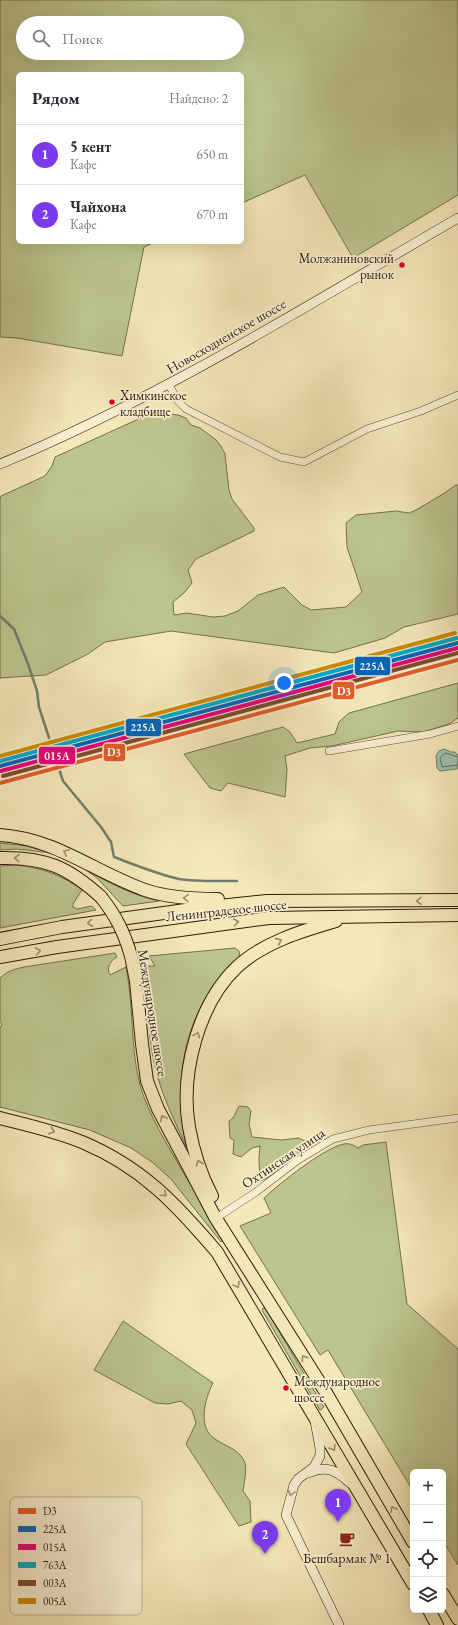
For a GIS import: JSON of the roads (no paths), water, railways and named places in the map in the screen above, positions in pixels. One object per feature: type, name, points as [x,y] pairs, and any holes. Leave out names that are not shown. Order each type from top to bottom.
[{"type":"highway","points":[[0,835],[18,836],[42,842],[64,851],[146,891],[178,898],[267,901]]},
{"type":"highway","name":"Международное шоссе","points":[[0,858],[20,858],[42,861],[64,869],[80,878],[101,897],[112,911],[122,928],[131,956],[136,980],[142,1044],[148,1081],[158,1109],[215,1217],[325,1391],[412,1541]]},
{"type":"highway","name":"Ленинградское шоссе","points":[[0,939],[62,927],[192,909],[267,901],[458,900]]},
{"type":"highway","name":"Ленинградское шоссе","points":[[0,957],[57,947],[269,918],[458,916]]},
{"type":"highway","points":[[229,1238],[221,1215],[207,1187],[189,1126],[188,1076],[193,1046],[202,1022],[210,1003],[224,982],[238,966],[257,952],[278,941],[305,930],[351,917]]},
{"type":"highway","points":[[0,1118],[49,1130],[112,1156],[145,1177],[184,1213],[217,1252],[410,1579]]},
{"type":"highway","points":[[446,1599],[458,1619]]},
{"type":"highway","points":[[430,1613],[437,1625]]},
{"type":"main road","name":"Новосходненское шоссе","points":[[0,464],[169,385],[458,218]]},
{"type":"main road","points":[[313,1414],[320,1448],[320,1456],[314,1467],[294,1485],[286,1515],[339,1625]]},
{"type":"main road","points":[[304,1475],[324,1469],[332,1469],[359,1491]]},
{"type":"street","points":[[169,385],[178,401],[186,409],[280,457],[304,462],[367,429],[421,411],[458,395]]},
{"type":"street","points":[[329,751],[430,734],[458,726]]},
{"type":"street","name":"Охтинская улица","points":[[221,1215],[256,1192],[298,1160],[333,1139],[369,1130],[458,1118]]},
{"type":"water","points":[[444,749],[455,752],[458,755],[457,769],[440,771],[437,768],[436,756],[439,751]]},
{"type":"waterway","points":[[0,616],[14,629],[28,664],[37,691],[39,707],[63,781],[101,827],[111,842],[114,857],[154,872],[179,879],[201,881],[237,881]]},
{"type":"place","name":"Молжаниновский рынок","points":[[402,265]]},
{"type":"place","name":"Химкинское кладбище","points":[[112,402]]},
{"type":"place","name":"Международное шоссе","points":[[286,1388]]},
{"type":"place","name":"5 кент","points":[[338,1522]]},
{"type":"place","name":"Бешбармак № 1","points":[[347,1539]]},
{"type":"place","name":"Чайхона","points":[[265,1554]]}]
